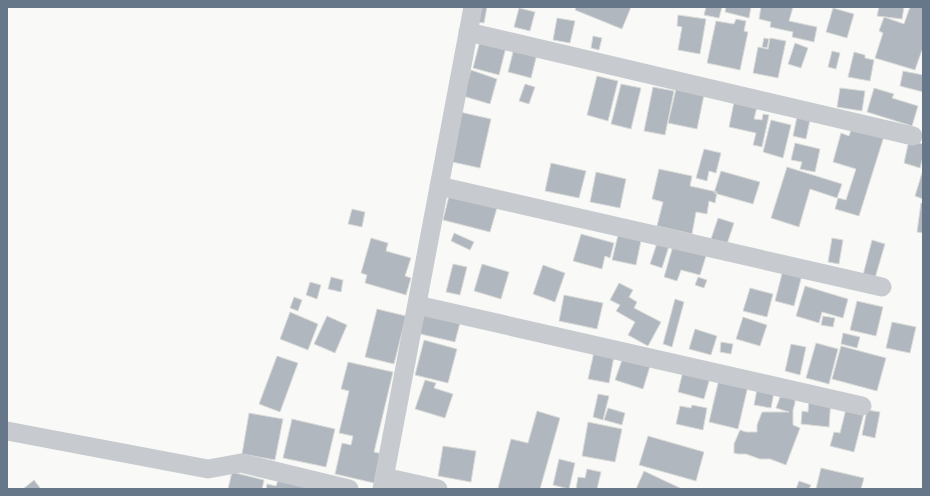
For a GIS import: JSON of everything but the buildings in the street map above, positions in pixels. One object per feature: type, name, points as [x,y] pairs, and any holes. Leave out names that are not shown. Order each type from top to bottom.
[{"type":"street","points":[[438,489],[383,483],[473,7]]},
{"type":"street","points":[[468,32],[913,136]]},
{"type":"street","points":[[440,186],[882,287]]},
{"type":"street","points":[[417,305],[862,406]]},
{"type":"street","points":[[7,431],[208,469],[242,463],[349,489]]}]
